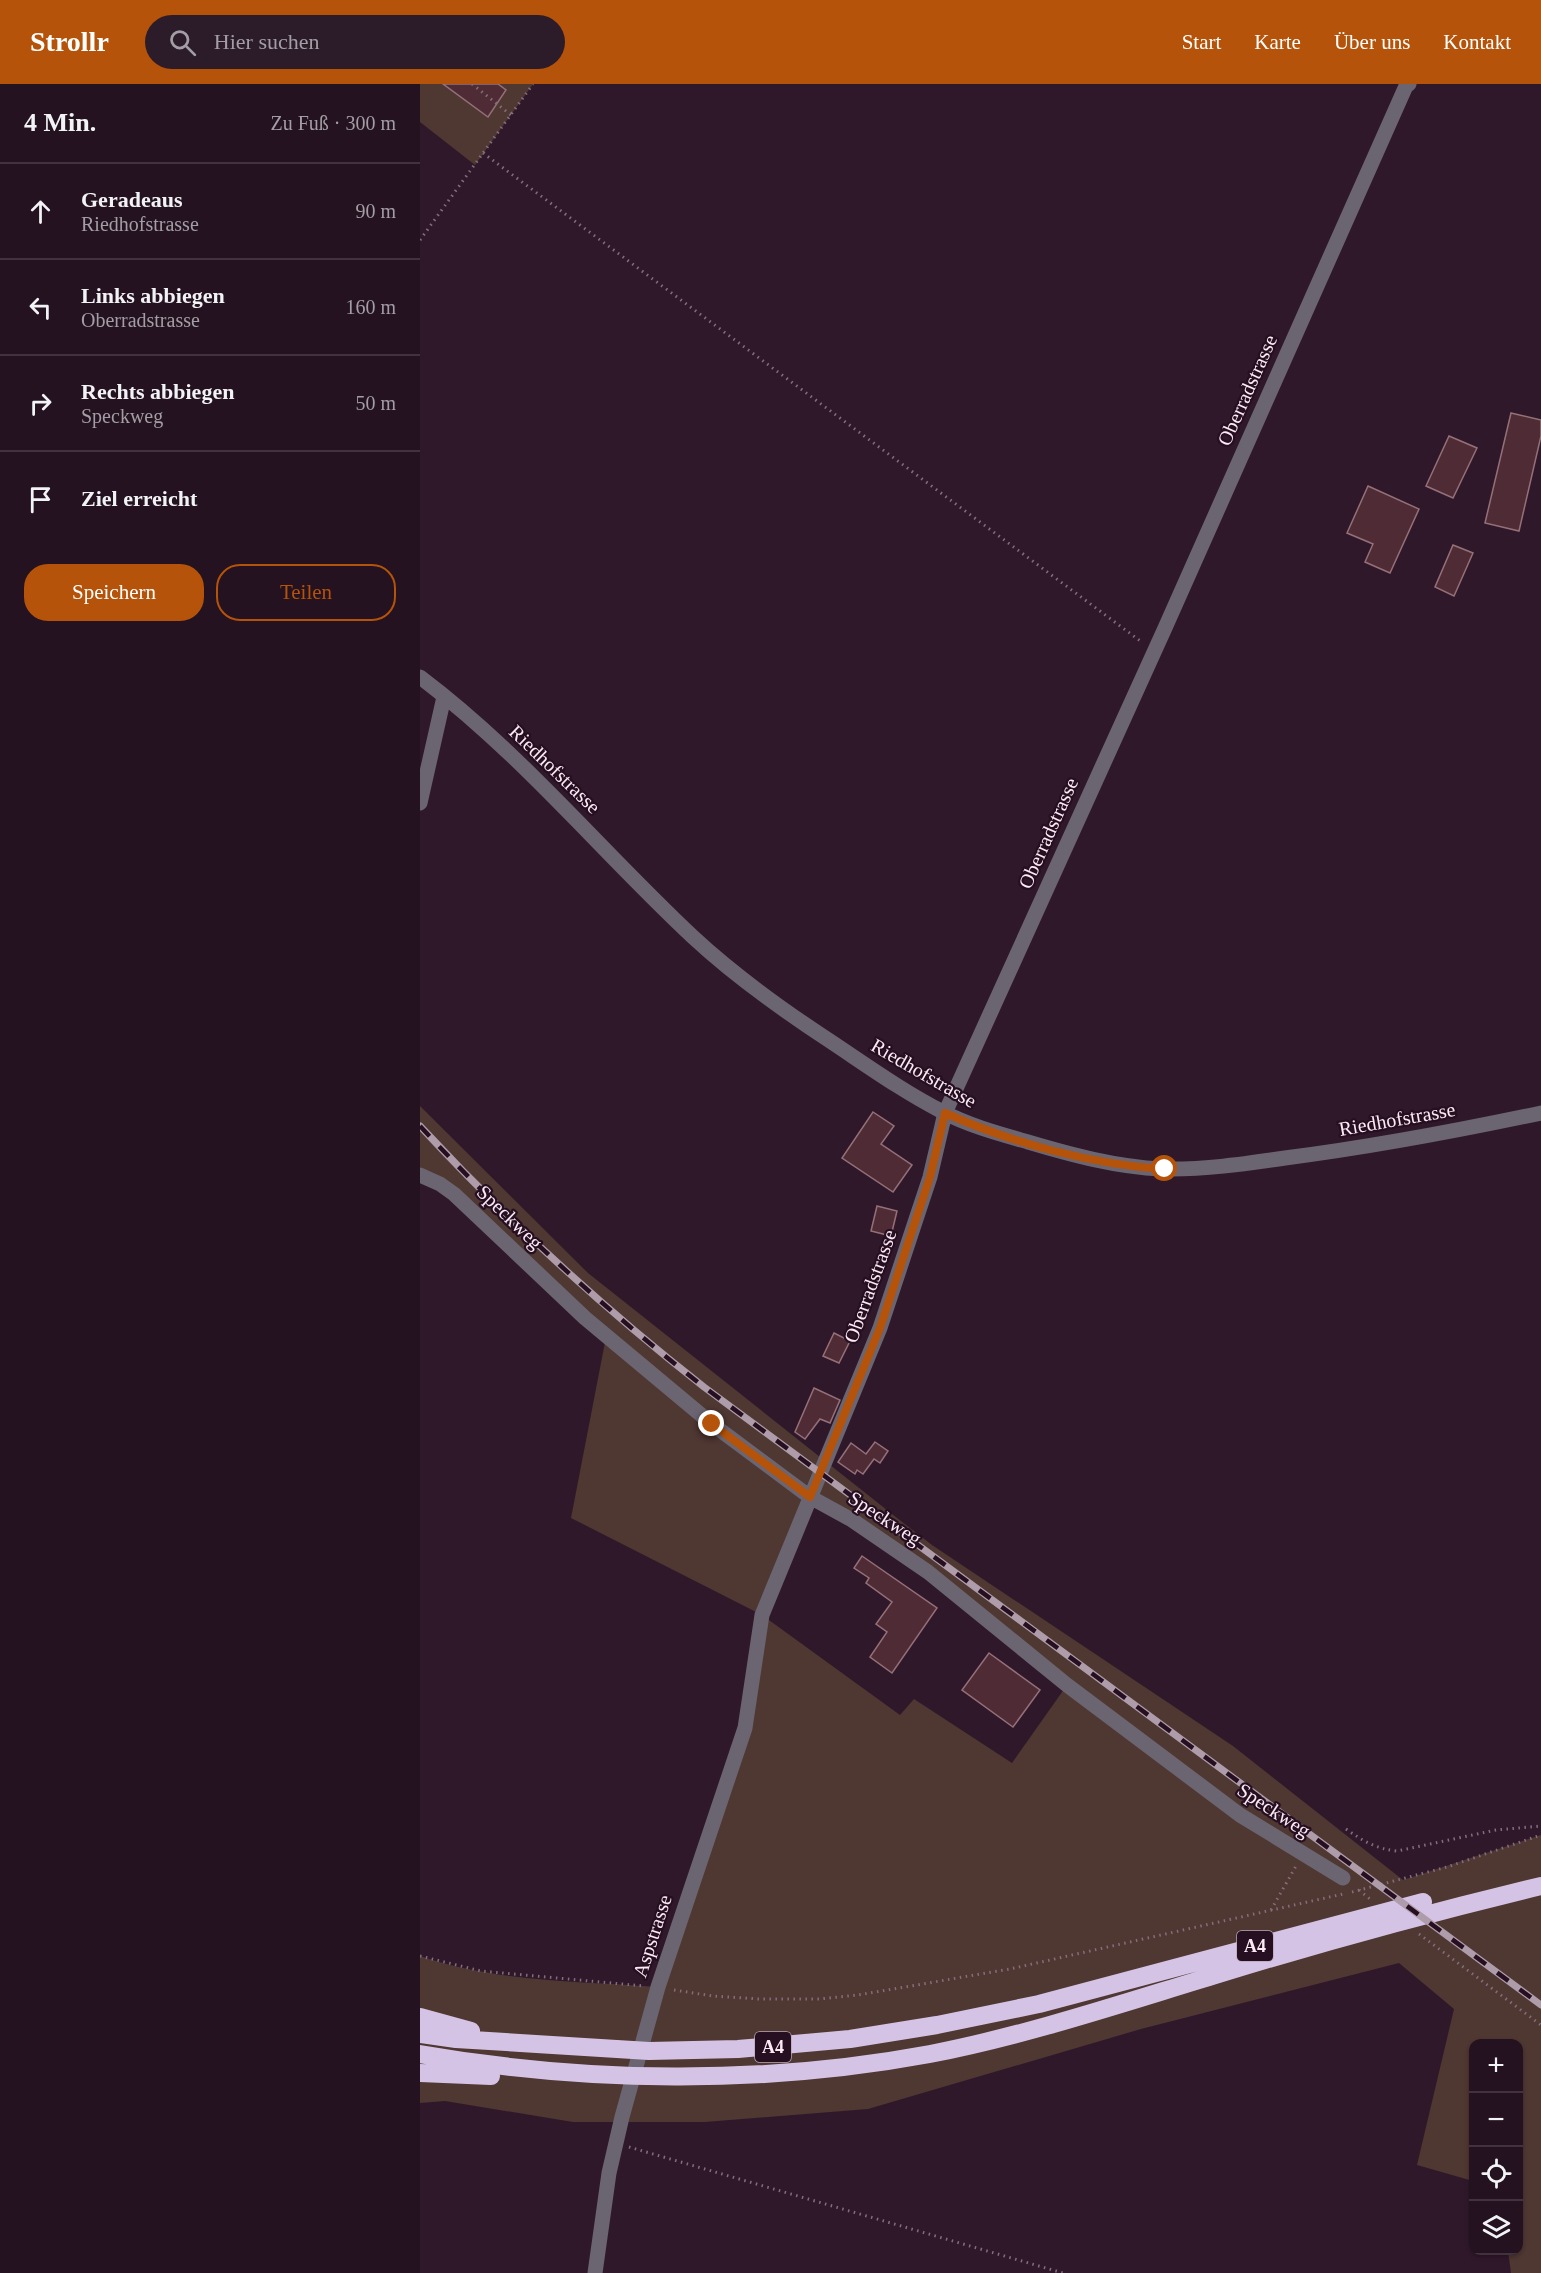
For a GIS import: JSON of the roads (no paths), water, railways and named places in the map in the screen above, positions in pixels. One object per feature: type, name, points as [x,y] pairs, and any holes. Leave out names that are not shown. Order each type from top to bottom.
[{"type":"highway","name":"A4","points":[[420,2034],[456,2039],[649,2051],[760,2048],[895,2033],[1039,2004],[1329,1926],[1541,1875]]},
{"type":"highway","name":"A4","points":[[420,2073],[493,2076],[592,2074],[699,2076],[758,2074],[904,2058],[1003,2038],[1379,1927],[1541,1886]]},
{"type":"highway","name":"A4","points":[[420,2017],[504,2041]]},
{"type":"highway","name":"A4","points":[[420,2054],[494,2065],[592,2074]]},
{"type":"street","name":"Oberradstrasse","points":[[762,1615],[888,1306],[930,1177],[945,1113],[1401,96],[1409,84]]},
{"type":"street","name":"Riedhofstrasse","points":[[420,677],[485,731],[544,786],[669,914],[728,968],[809,1028],[913,1096],[945,1113],[997,1133],[1089,1159],[1144,1168],[1187,1169],[1375,1146],[1541,1113]]},
{"type":"street","points":[[420,803],[444,697]]},
{"type":"street","name":"Speckweg","points":[[420,1175],[440,1184],[454,1194],[564,1299],[712,1424],[810,1497],[852,1520],[928,1572],[1067,1685],[1240,1815],[1343,1878]]},
{"type":"street","name":"Aspstrasse","points":[[595,2273],[622,2117],[648,2017],[744,1728],[762,1615]]},
{"type":"railway","points":[[420,1126],[487,1196],[557,1262],[629,1326],[704,1387],[1541,2005]]}]
